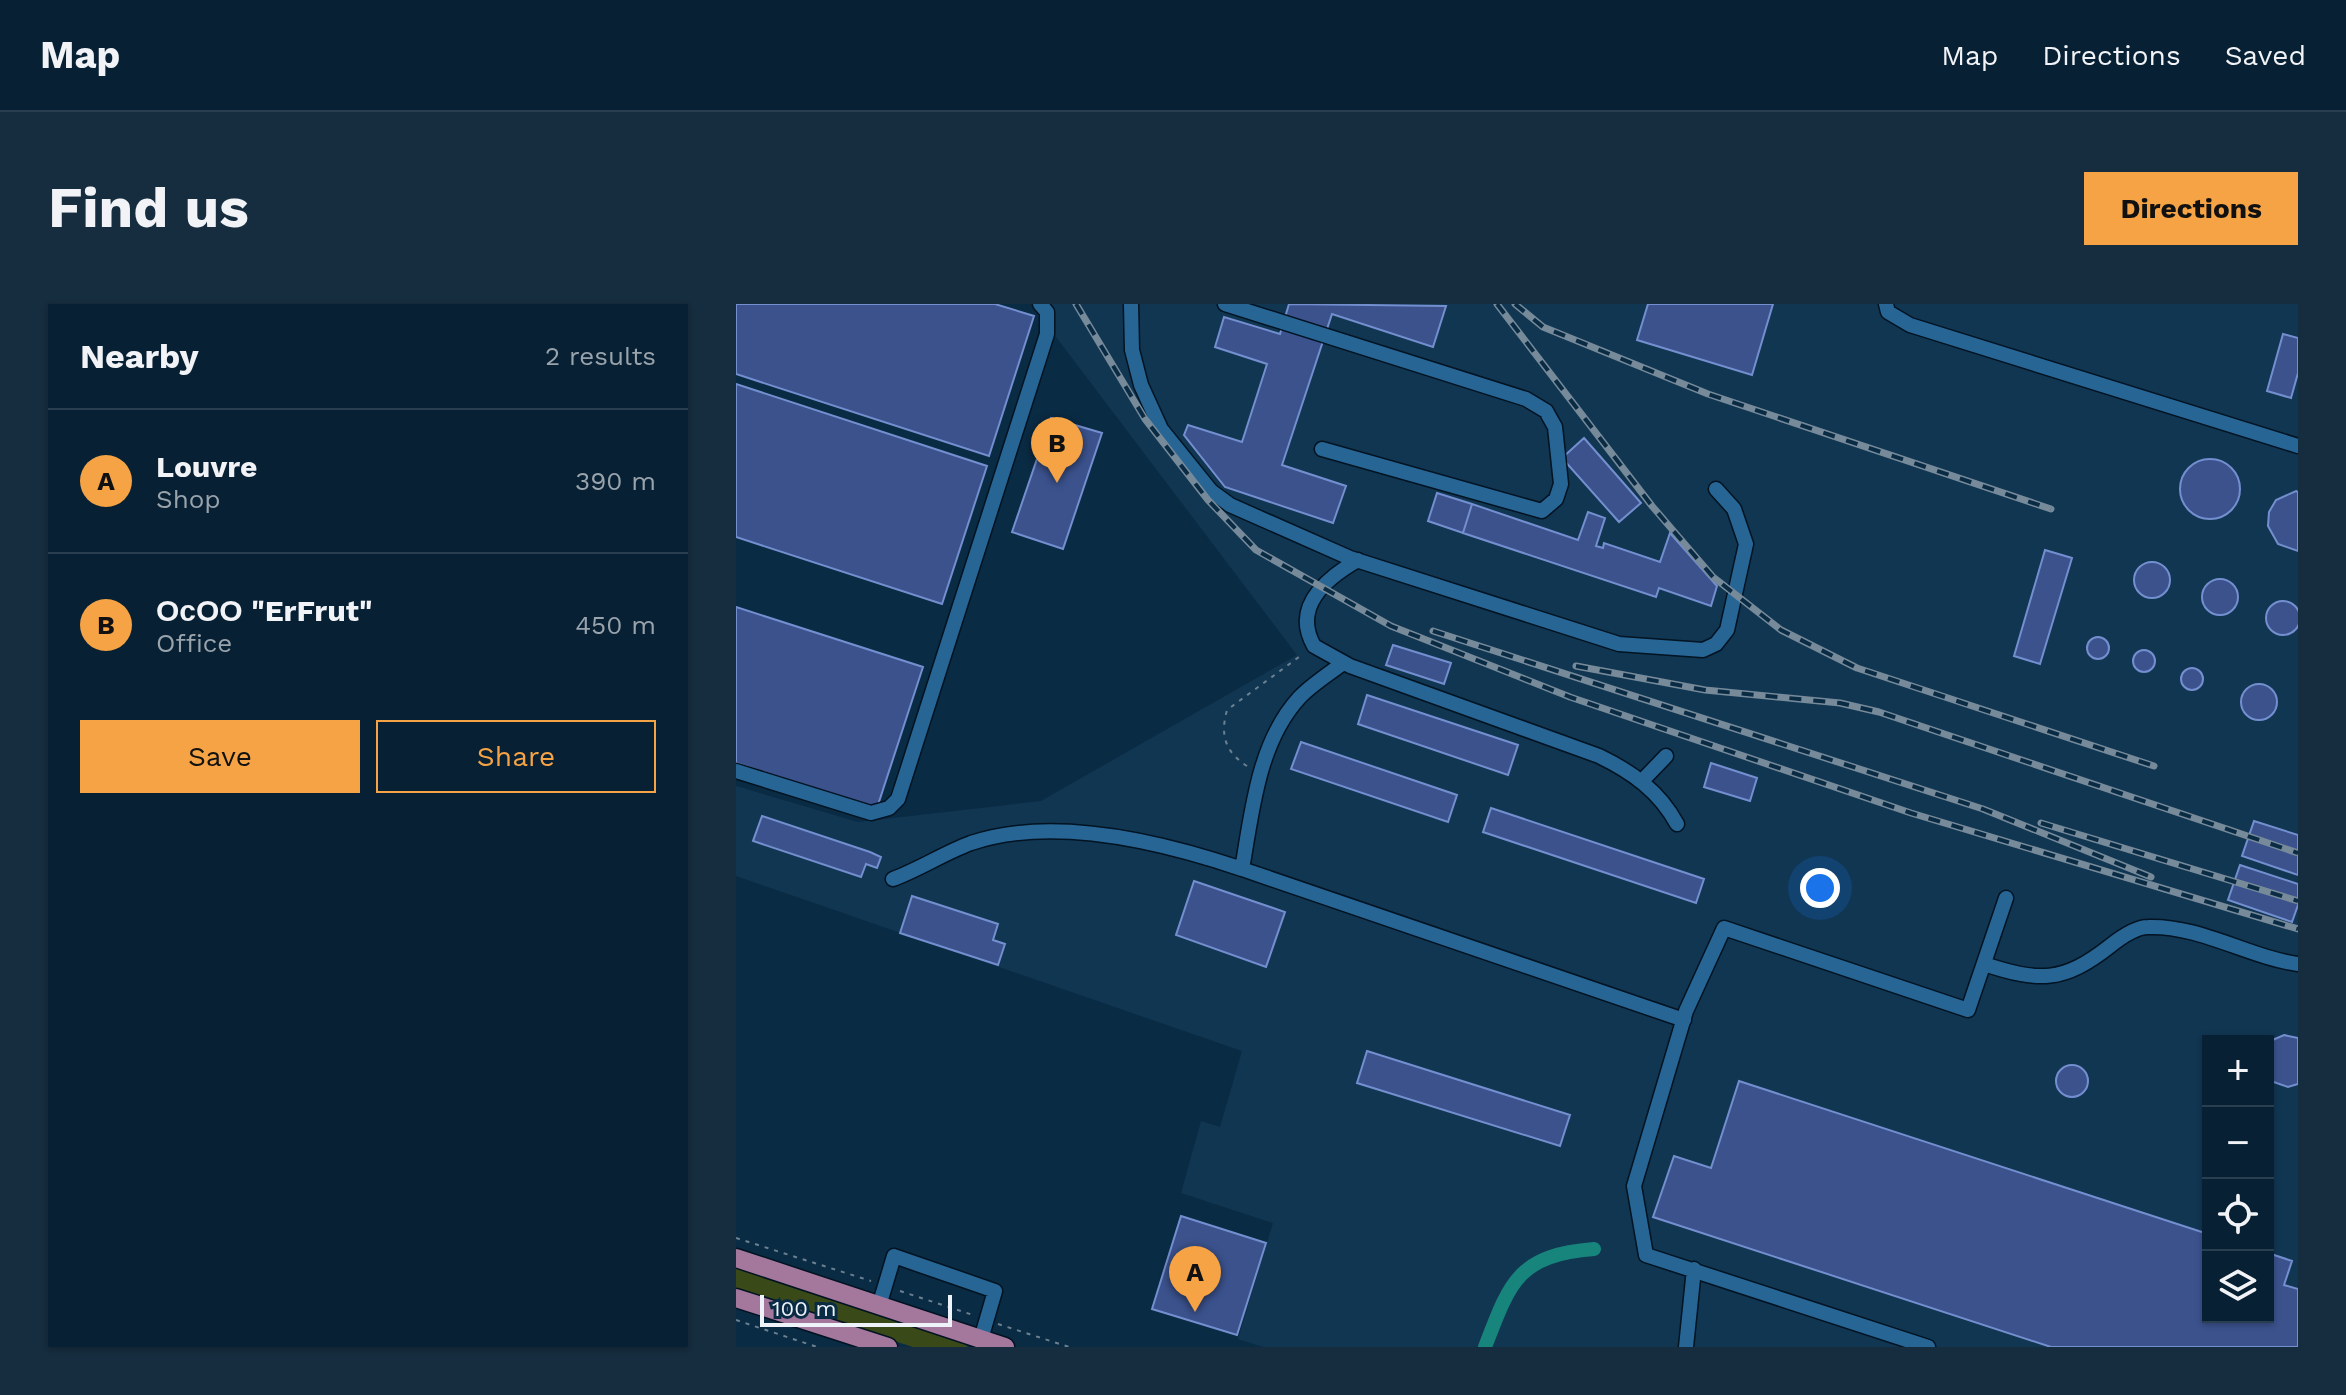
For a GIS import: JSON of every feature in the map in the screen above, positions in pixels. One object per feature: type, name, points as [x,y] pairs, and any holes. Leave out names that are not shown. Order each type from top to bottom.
[{"type":"main road","points":[[736,1258],[979,1343],[1005,1347]]},
{"type":"main road","points":[[736,1298],[888,1347]]},
{"type":"lane","points":[[736,771],[871,813],[889,808],[898,799],[1047,334],[1047,312],[1040,304]]},
{"type":"lane","points":[[1131,304],[1132,350],[1141,385],[1161,429],[1202,481],[1230,505],[1358,560],[1619,644],[1703,650],[1716,644],[1727,630],[1746,544],[1734,509],[1716,489]]},
{"type":"lane","points":[[1225,304],[1526,399],[1546,411],[1555,427],[1561,484],[1556,499],[1542,511],[1322,449]]},
{"type":"lane","points":[[1886,304],[1888,312],[1910,325],[2298,446]]},
{"type":"lane","points":[[1358,560],[1339,571],[1311,600],[1305,620],[1314,646],[1343,663],[1599,756],[1633,772],[1677,824]]},
{"type":"lane","points":[[1242,869],[1265,760],[1285,716],[1301,695],[1343,663]]},
{"type":"lane","points":[[1642,781],[1666,756]]},
{"type":"lane","points":[[893,879],[973,842],[1046,832],[1141,839],[1242,869],[1684,1020]]},
{"type":"lane","points":[[1928,1347],[1646,1255],[1634,1186],[1684,1020],[1724,928],[1968,1010],[2006,898]]},
{"type":"lane","points":[[1984,964],[2024,977],[2052,977],[2082,968],[2119,938],[2144,926],[2173,929],[2273,960],[2298,964]]},
{"type":"lane","points":[[879,1306],[894,1256],[995,1291],[979,1343]]},
{"type":"lane","points":[[1686,1347],[1694,1269]]},
{"type":"path","points":[[1258,788],[1255,773],[1231,756],[1226,746],[1223,725],[1227,710],[1236,700],[1314,646]]},
{"type":"path","points":[[736,1238],[1069,1347]]},
{"type":"path","points":[[736,1320],[817,1347]]},
{"type":"shaded area","points":[[1031,304],[2298,304],[2298,1347],[1263,1347],[1238,1339],[1273,1223],[1181,1193],[1201,1121],[1220,1127],[1242,1051],[736,876],[736,786],[858,822],[1041,801],[1297,655]]},
{"type":"green space","points":[[736,1267],[961,1341],[968,1347],[913,1347],[736,1291]]},
{"type":"building","points":[[736,304],[995,304],[1034,316],[989,456],[736,374]]},
{"type":"building","points":[[1289,304],[1446,306],[1433,347],[1332,314],[1282,465],[1346,486],[1333,523],[1225,487],[1184,435],[1188,425],[1242,442],[1267,364],[1215,347],[1224,317],[1280,334]]},
{"type":"building","points":[[1648,304],[1773,304],[1752,375],[1637,340]]},
{"type":"building","points":[[2283,334],[2298,338],[2298,373],[2291,398],[2267,391]]},
{"type":"building","points":[[736,384],[987,466],[942,604],[736,537]]},
{"type":"building","points":[[1051,418],[1102,433],[1063,549],[1012,532]]},
{"type":"building","points":[[1584,438],[1641,503],[1619,522],[1562,458]]},
{"type":"building","points":[[2210,459],[2231,468],[2240,489],[2231,510],[2210,519],[2189,510],[2180,489],[2189,468]]},
{"type":"building","points":[[2296,491],[2298,551],[2278,544],[2268,526],[2269,512],[2276,500]]},
{"type":"building","points":[[1437,493],[1472,504],[1463,533],[1428,521]]},
{"type":"building","points":[[1472,504],[1578,540],[1588,512],[1605,518],[1596,546],[1603,548],[1604,543],[1660,562],[1670,533],[1717,586],[1711,606],[1659,588],[1656,597],[1463,533]]},
{"type":"building","points":[[2045,550],[2072,558],[2040,664],[2014,656]]},
{"type":"building","points":[[2152,562],[2165,567],[2170,580],[2165,593],[2152,598],[2139,593],[2134,580],[2139,567]]},
{"type":"building","points":[[2220,579],[2233,584],[2238,597],[2233,610],[2220,615],[2207,610],[2202,597],[2207,584]]},
{"type":"building","points":[[2283,601],[2295,606],[2300,618],[2295,630],[2283,635],[2271,630],[2266,618],[2271,606]]},
{"type":"building","points":[[736,607],[923,667],[877,808],[736,763]]},
{"type":"building","points":[[2094,637],[2102,637],[2109,648],[2102,659],[2094,659],[2087,652],[2087,644]]},
{"type":"building","points":[[1393,645],[1451,663],[1444,684],[1386,665]]},
{"type":"building","points":[[2140,650],[2148,650],[2155,661],[2148,672],[2140,672],[2133,665],[2133,657]]},
{"type":"building","points":[[2188,668],[2196,668],[2203,679],[2196,690],[2188,690],[2181,683],[2181,675]]},
{"type":"building","points":[[2259,684],[2272,689],[2277,702],[2272,715],[2259,720],[2246,715],[2241,702],[2246,689]]},
{"type":"building","points":[[1367,695],[1518,745],[1508,775],[1358,724]]},
{"type":"building","points":[[1301,742],[1457,795],[1448,822],[1291,769]]},
{"type":"building","points":[[1711,763],[1757,778],[1750,801],[1704,787]]},
{"type":"building","points":[[1491,808],[1704,879],[1696,903],[1483,832]]},
{"type":"building","points":[[762,816],[870,852],[881,857],[877,868],[866,864],[861,877],[753,841]]},
{"type":"building","points":[[2254,821],[2298,835],[2298,875],[2242,856]]},
{"type":"building","points":[[2240,865],[2298,884],[2298,905],[2292,922],[2228,900]]},
{"type":"building","points":[[1194,881],[1285,912],[1266,967],[1176,935]]},
{"type":"building","points":[[912,896],[998,924],[993,940],[1005,944],[998,965],[900,933]]},
{"type":"building","points":[[2284,1035],[2298,1038],[2298,1084],[2288,1087],[2274,1082],[2274,1039]]},
{"type":"building","points":[[1367,1051],[1570,1115],[1560,1146],[1357,1083]]},
{"type":"building","points":[[2072,1065],[2083,1070],[2088,1081],[2083,1092],[2072,1097],[2061,1092],[2056,1081],[2061,1070]]},
{"type":"building","points":[[1739,1081],[2202,1232],[2202,1323],[2274,1323],[2274,1255],[2292,1261],[2284,1285],[2298,1289],[2298,1347],[2051,1347],[1653,1217],[1674,1156],[1711,1168]]},
{"type":"building","points":[[1181,1216],[1266,1243],[1237,1335],[1152,1309]]},
{"type":"waterway","points":[[1485,1347],[1502,1305],[1520,1276],[1548,1258],[1594,1249]]},
{"type":"railway","points":[[1076,304],[1145,419],[1208,500],[1256,550],[1391,626],[1570,697],[1911,813],[2298,929]]},
{"type":"railway","points":[[1497,304],[1652,506],[1713,577],[1781,630],[1857,668],[2154,766]]},
{"type":"railway","points":[[1515,304],[1543,327],[1708,394],[2051,509]]},
{"type":"railway","points":[[1433,631],[1983,809],[2151,877]]},
{"type":"railway","points":[[1576,666],[1705,690],[1840,703],[1879,712],[2298,853]]},
{"type":"railway","points":[[2041,823],[2298,901]]},
{"type":"place","name":"ОсОО \"ErFrut\"","points":[[1057,483]]},
{"type":"place","name":"Louvre","points":[[1195,1312]]}]
